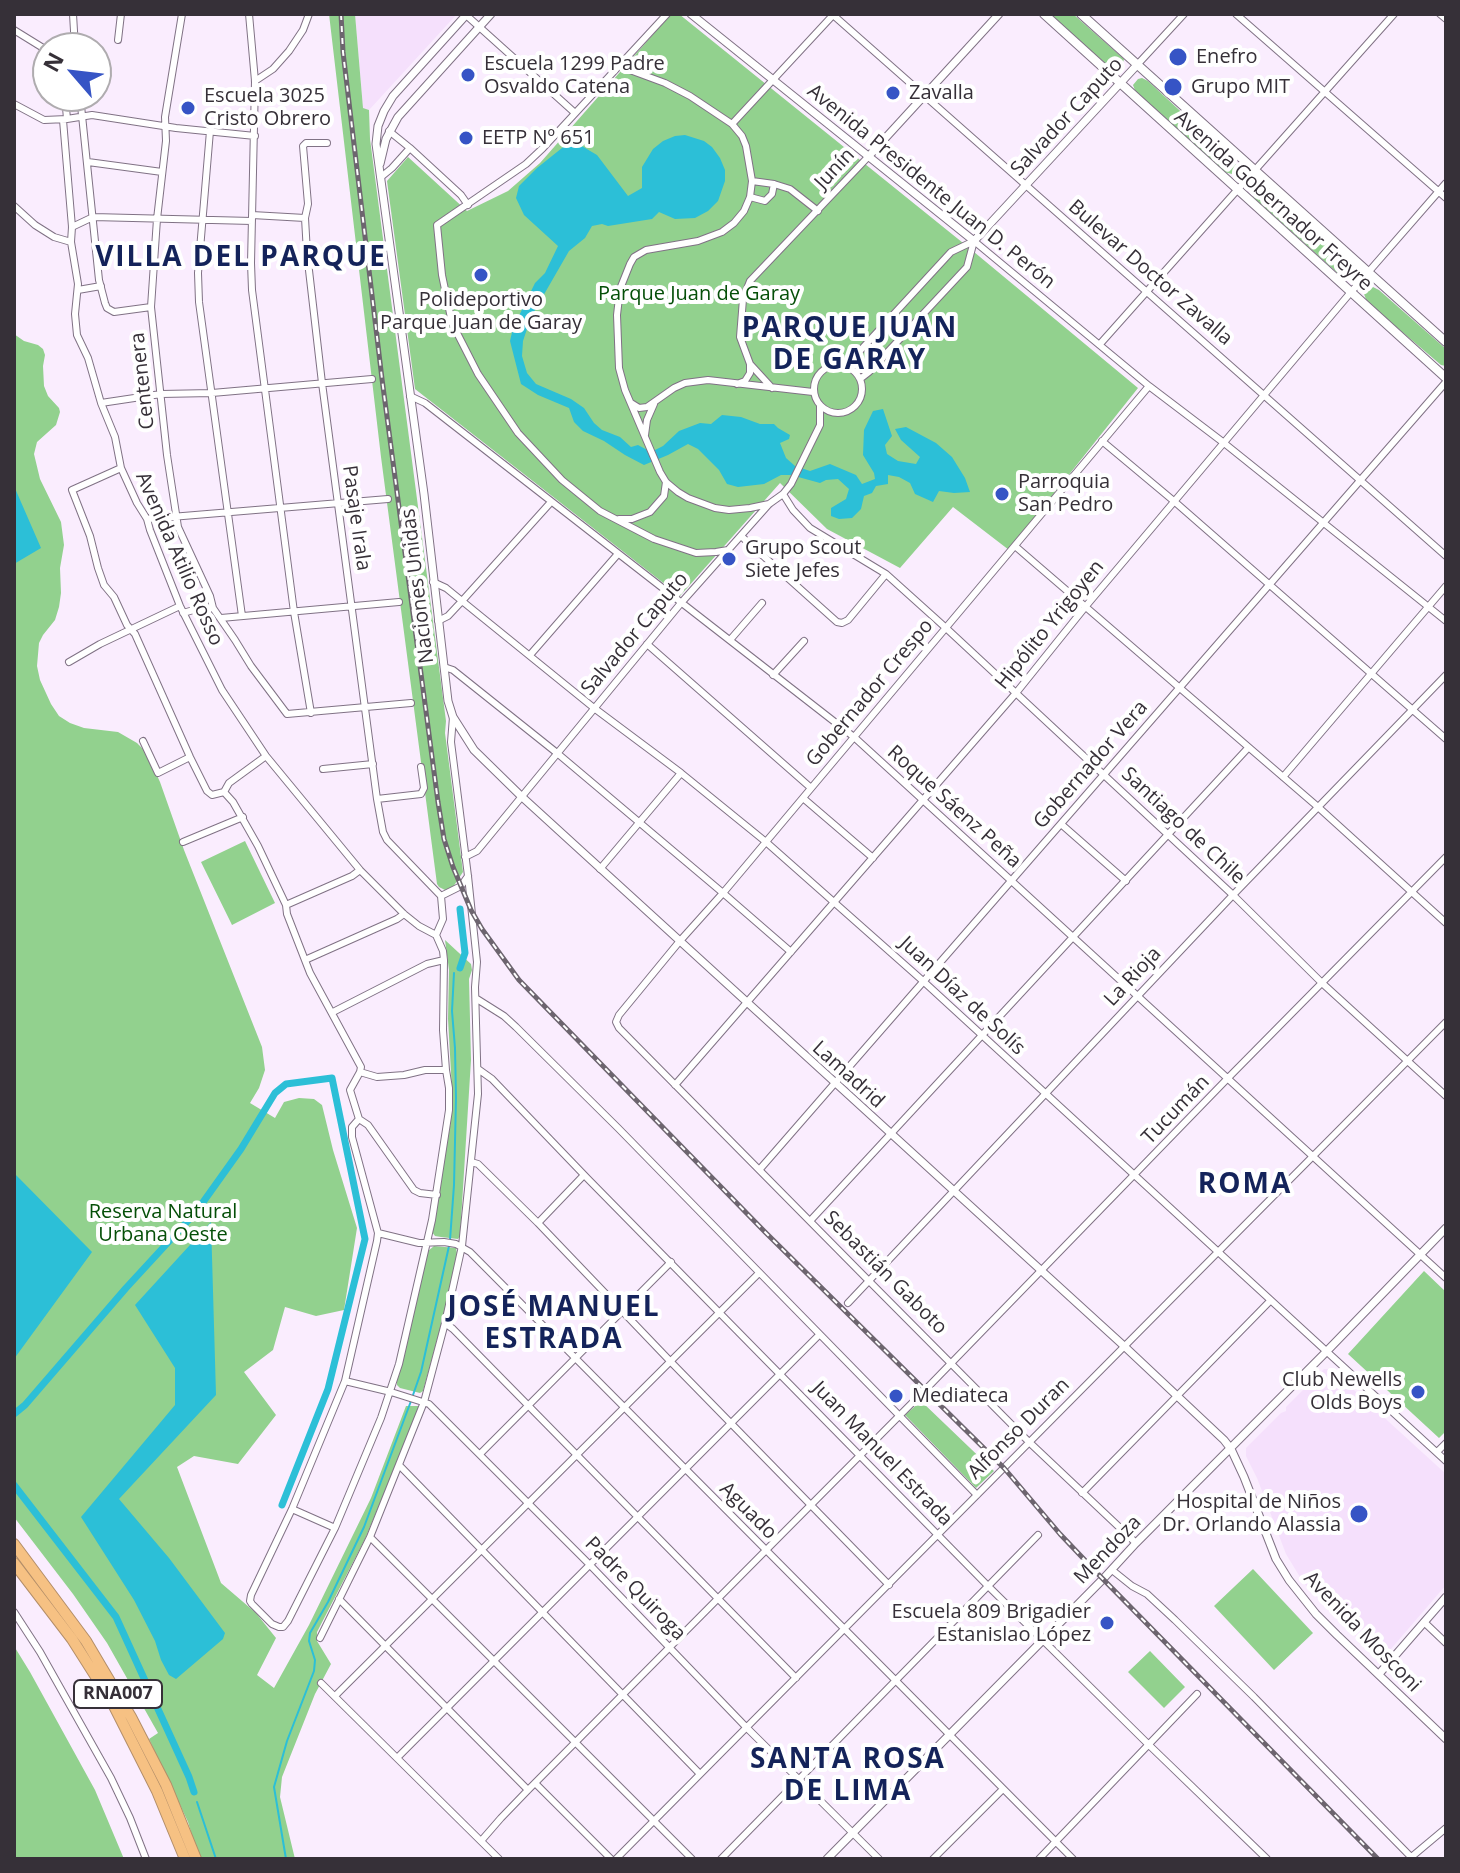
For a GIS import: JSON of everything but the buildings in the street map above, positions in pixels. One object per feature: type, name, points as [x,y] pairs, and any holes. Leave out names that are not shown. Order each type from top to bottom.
[{"type":"highway","name":"RNA007","points":[[14,1544],[86,1641],[117,1692],[166,1785],[196,1859]]},
{"type":"highway","name":"RNA007","points":[[14,1563],[72,1639],[112,1702],[157,1791],[185,1859]]},
{"type":"main road","name":"Avenida Gobernador Freyre","points":[[1044,14],[1446,380]]},
{"type":"main road","name":"Avenida Gobernador Freyre","points":[[1081,14],[1446,342]]},
{"type":"street","points":[[118,40],[121,14]]},
{"type":"street","name":"Centenera","points":[[182,14],[165,117],[166,141],[151,307],[175,516],[213,608],[251,666],[287,714],[311,713]]},
{"type":"street","points":[[249,14],[255,81],[252,290],[279,507],[311,713],[411,703]]},
{"type":"street","points":[[255,81],[273,69],[289,51],[309,14]]},
{"type":"street","points":[[466,14],[575,113]]},
{"type":"street","name":"Naciones Unidas","points":[[320,1638],[370,1537],[424,1402],[445,1323],[455,1244],[471,1162],[478,1094],[476,951],[451,742],[453,717],[448,701],[424,494],[376,155],[378,126],[393,96],[466,14]]},
{"type":"street","points":[[410,148],[392,168],[380,173],[383,148],[398,117],[491,14]]},
{"type":"street","points":[[667,14],[526,164],[437,225],[442,275],[452,323],[478,374],[529,446],[579,495],[615,519],[654,539],[696,553],[728,550]]},
{"type":"street","name":"Avenida Presidente Juan D. Perón","points":[[691,14],[1149,386],[1446,621]]},
{"type":"street","points":[[732,124],[833,14]]},
{"type":"street","name":"Bulevar Doctor Zavalla","points":[[833,14],[1446,556]]},
{"type":"street","name":"Junín","points":[[772,388],[750,364],[740,337],[743,299],[750,281],[926,96],[999,14]]},
{"type":"street","name":"Salvador Caputo","points":[[846,366],[951,252],[974,241],[1184,14]]},
{"type":"street","points":[[1236,14],[1446,198]]},
{"type":"street","points":[[1100,344],[1394,14]]},
{"type":"street","points":[[1440,14],[1446,19]]},
{"type":"street","points":[[14,30],[32,41]]},
{"type":"street","points":[[619,66],[679,90],[732,124],[746,146],[752,181],[744,211],[722,232],[698,241],[646,250],[634,257],[630,264],[620,289],[617,334],[619,368],[629,402],[666,482],[688,498],[715,508],[729,510],[769,504]]},
{"type":"street","points":[[407,80],[409,91],[419,92]]},
{"type":"street","points":[[14,104],[40,119],[92,115],[255,136]]},
{"type":"street","name":"Avenida Atilio Rosso","points":[[67,112],[71,242],[78,290],[76,331],[115,437],[121,468],[147,519],[182,610],[222,690],[266,756],[360,870],[404,914],[436,935]]},
{"type":"street","points":[[82,112],[105,303],[114,312],[151,307]]},
{"type":"street","points":[[210,131],[198,273],[199,302],[242,616]]},
{"type":"street","points":[[389,131],[461,195],[468,205]]},
{"type":"street","name":"Pasaje Irala","points":[[327,143],[306,143],[303,146],[308,204],[305,218],[307,253],[377,799],[387,840],[441,896]]},
{"type":"street","points":[[88,162],[162,172]]},
{"type":"street","points":[[752,181],[774,184],[795,192],[818,211]]},
{"type":"street","name":"Hipólito Yrigoyen","points":[[675,1085],[1016,693],[1086,606],[1446,183]]},
{"type":"street","points":[[750,197],[765,201],[772,194],[774,184]]},
{"type":"street","points":[[14,206],[54,237],[71,242]]},
{"type":"street","points":[[72,227],[93,217],[203,220],[305,218]]},
{"type":"street","name":"Salvador Caputo","points":[[860,379],[967,267],[974,241]]},
{"type":"street","points":[[78,290],[101,286]]},
{"type":"street","points":[[737,384],[749,377],[750,364]]},
{"type":"street","points":[[832,365],[846,366],[860,379],[859,400],[849,410],[828,412],[820,406],[813,392],[820,372],[832,365]]},
{"type":"street","points":[[101,403],[161,394],[212,393],[372,379]]},
{"type":"street","points":[[629,402],[643,408],[685,383],[708,380],[813,392]]},
{"type":"street","name":"Gobernador Vera","points":[[760,1169],[1446,380]]},
{"type":"street","name":"Gobernador Crespo","points":[[616,1022],[679,942],[1149,386]]},
{"type":"street","name":"Roque Sáenz Peña","points":[[410,396],[425,403],[854,737],[1446,1278]]},
{"type":"street","points":[[645,435],[647,420],[656,400]]},
{"type":"street","name":"Salvador Caputo","points":[[820,406],[820,425]]},
{"type":"street","name":"Salvador Caputo","points":[[465,857],[477,851],[681,603],[769,504],[783,494],[820,425],[835,413]]},
{"type":"street","points":[[1102,441],[1446,739]]},
{"type":"street","points":[[121,468],[72,490],[102,579],[135,634],[190,757],[212,795],[224,792],[229,783],[266,756]]},
{"type":"street","points":[[615,519],[632,519],[650,512],[664,496],[666,482]]},
{"type":"street","name":"Santiago de Chile","points":[[783,494],[810,528],[886,574],[946,628],[1446,1096]]},
{"type":"street","points":[[147,519],[388,499]]},
{"type":"street","points":[[438,621],[448,616],[551,502]]},
{"type":"street","points":[[741,536],[833,620],[842,623],[848,620],[886,574]]},
{"type":"street","points":[[1015,546],[1318,807],[1446,923]]},
{"type":"street","points":[[530,655],[617,555]]},
{"type":"street","name":"Juan Díaz de Solís","points":[[433,582],[446,588],[766,842],[923,981],[1446,1461]]},
{"type":"street","points":[[1283,777],[1446,586]]},
{"type":"street","points":[[221,618],[399,602]]},
{"type":"street","points":[[730,640],[762,603]]},
{"type":"street","points":[[69,662],[131,629],[182,610],[213,608]]},
{"type":"street","points":[[773,675],[804,641]]},
{"type":"street","points":[[647,644],[811,788]]},
{"type":"street","points":[[444,667],[453,670],[557,753],[791,952]]},
{"type":"street","name":"La Rioja","points":[[848,1303],[1233,895],[1446,675]]},
{"type":"street","name":"Lamadrid","points":[[453,717],[474,750],[521,796],[1124,1346],[1231,1449]]},
{"type":"street","points":[[143,741],[158,773],[190,757]]},
{"type":"street","points":[[810,1221],[1248,748]]},
{"type":"street","points":[[323,769],[373,764]]},
{"type":"street","points":[[377,799],[421,794],[424,788],[421,767]]},
{"type":"street","points":[[600,869],[681,773]]},
{"type":"street","points":[[224,792],[243,817],[286,905],[305,960],[361,1067],[350,1090],[359,1119],[368,1125],[414,1190],[437,1195]]},
{"type":"street","points":[[803,798],[873,858]]},
{"type":"street","points":[[183,842],[243,817]]},
{"type":"street","points":[[1061,824],[1126,881]]},
{"type":"street","name":"Tucumán","points":[[929,1386],[1446,857]]},
{"type":"street","points":[[286,905],[360,870]]},
{"type":"street","points":[[359,1119],[352,1127],[352,1137],[378,1233],[345,1381],[292,1509],[251,1595],[252,1604],[279,1627],[286,1624],[335,1528],[391,1392],[437,1195],[449,1110],[443,1030],[444,960],[436,935],[443,919],[441,896],[461,886],[468,876]]},
{"type":"street","points":[[455,890],[470,903]]},
{"type":"street","points":[[305,960],[404,914]]},
{"type":"street","points":[[333,1012],[427,964],[444,960]]},
{"type":"street","points":[[477,999],[504,1016],[618,1128],[977,1495]]},
{"type":"street","name":"Sebastián Gaboto","points":[[616,1022],[1029,1442],[1136,1543]]},
{"type":"street","name":"Alfonso Duran","points":[[613,1859],[1446,1022]]},
{"type":"street","name":"Juan Manuel Estrada","points":[[478,1069],[492,1079],[988,1586],[1267,1859]]},
{"type":"street","points":[[360,1072],[377,1077],[446,1070]]},
{"type":"street","points":[[471,1162],[478,1164],[538,1223],[889,1585]]},
{"type":"street","points":[[538,1223],[584,1175]]},
{"type":"street","name":"Mendoza","points":[[827,1859],[1446,1228]]},
{"type":"street","points":[[378,1233],[427,1243],[455,1244]]},
{"type":"street","name":"Aguado","points":[[455,1244],[575,1359],[1073,1859]]},
{"type":"street","points":[[480,1454],[671,1262]]},
{"type":"street","points":[[335,1696],[759,1273]]},
{"type":"street","points":[[1082,1493],[1270,1301]]},
{"type":"street","points":[[445,1323],[796,1678]]},
{"type":"street","points":[[397,1758],[819,1335]]},
{"type":"street","name":"Padre Quiroga","points":[[345,1381],[429,1404],[879,1859]]},
{"type":"street","points":[[481,1841],[912,1403]]},
{"type":"street","points":[[1437,1452],[1446,1443]]},
{"type":"street","name":"Avenida Mosconi","points":[[1231,1449],[1276,1559],[1289,1580],[1316,1614],[1446,1739]]},
{"type":"street","points":[[400,1466],[700,1774]]},
{"type":"street","points":[[292,1509],[335,1528]]},
{"type":"street","points":[[721,1859],[1038,1535]]},
{"type":"street","points":[[370,1537],[692,1859]]},
{"type":"street","points":[[1112,1570],[1147,1594],[1175,1620],[1411,1859],[1446,1828]]},
{"type":"street","points":[[1379,1674],[1446,1597]]},
{"type":"street","points":[[339,1599],[528,1790]]},
{"type":"street","points":[[14,1612],[111,1778],[146,1859]]},
{"type":"street","points":[[1424,1622],[1446,1643]]},
{"type":"street","points":[[321,1683],[499,1859]]},
{"type":"street","points":[[1039,1859],[1197,1694]]},
{"type":"street","points":[[535,1783],[613,1859]]},
{"type":"street","points":[[933,1859],[1003,1789]]},
{"type":"street","points":[[1253,1859],[1260,1852]]},
{"type":"shaded area","points":[[355,14],[457,14],[369,110],[363,108]]},
{"type":"shaded area","name":"Hospital de Niños Dr. Orlando Alassia","points":[[1324,1369],[1331,1369],[1446,1474],[1446,1585],[1384,1657],[1376,1657],[1303,1582],[1286,1554],[1246,1456],[1246,1448],[1286,1411],[1286,1407]]},
{"type":"green space","points":[[329,14],[355,14],[363,108],[369,110],[370,139],[463,872],[453,887],[445,890],[437,884],[381,457]]},
{"type":"green space","name":"Parque Juan de Garay","points":[[671,14],[679,14],[1138,388],[1009,550],[953,507],[900,568],[827,529],[780,483],[680,596],[415,389],[387,181],[408,157],[467,211],[508,191],[540,163]]},
{"type":"green space","points":[[1048,14],[1073,14],[1124,59],[1122,66],[1115,70],[1111,68]]},
{"type":"green space","points":[[1142,78],[1234,161],[1239,169],[1232,174],[1224,172],[1136,93],[1133,85]]},
{"type":"green space","points":[[1260,183],[1354,267],[1357,274],[1354,278],[1342,277],[1254,198],[1251,190]]},
{"type":"green space","points":[[1373,287],[1446,349],[1446,366],[1367,302],[1364,294]]},
{"type":"green space","name":"Reserva Natural Urbana Oeste","points":[[14,334],[43,349],[44,386],[60,412],[56,425],[37,442],[34,454],[40,479],[61,522],[64,545],[59,607],[55,620],[39,643],[37,666],[40,680],[59,716],[84,728],[118,732],[146,752],[262,1047],[265,1070],[250,1103],[275,1118],[284,1102],[299,1098],[314,1099],[322,1105],[357,1228],[344,1310],[316,1316],[285,1307],[273,1350],[244,1372],[276,1415],[238,1464],[194,1456],[177,1467],[221,1583],[256,1613],[276,1638],[257,1675],[274,1688],[309,1625],[371,1498],[406,1406],[418,1406],[419,1409],[365,1539],[317,1632],[317,1641],[331,1664],[315,1694],[282,1777],[280,1797],[295,1859],[199,1859],[188,1822],[149,1739],[158,1733],[107,1643],[14,1517]]},
{"type":"green space","points":[[245,841],[275,903],[232,925],[201,862]]},
{"type":"green space","points":[[445,940],[471,964],[472,970],[469,979],[471,1060],[458,1239],[435,1236],[432,1232],[451,1121],[449,970]]},
{"type":"green space","points":[[434,1246],[456,1248],[457,1253],[443,1318],[420,1393],[400,1388],[397,1380],[428,1251]]},
{"type":"green space","name":"Club Newells Olds Boys","points":[[1424,1271],[1446,1292],[1446,1431],[1439,1438],[1348,1354]]},
{"type":"green space","points":[[921,1401],[994,1471],[976,1488],[905,1415]]},
{"type":"green space","points":[[1253,1569],[1313,1633],[1274,1670],[1214,1606]]},
{"type":"green space","points":[[14,1646],[95,1790],[124,1859],[14,1859]]},
{"type":"green space","points":[[1150,1651],[1185,1687],[1164,1708],[1128,1672]]},
{"type":"water","points":[[685,135],[704,141],[720,158],[725,181],[718,201],[695,218],[675,219],[659,212],[652,219],[592,226],[585,238],[569,251],[531,317],[523,341],[522,356],[527,373],[536,384],[584,408],[602,430],[620,437],[631,447],[638,445],[651,452],[679,431],[700,423],[711,424],[722,415],[741,417],[760,424],[774,424],[790,435],[789,439],[780,443],[786,458],[795,466],[810,471],[830,464],[856,475],[862,484],[875,479],[863,455],[864,430],[873,411],[883,409],[892,436],[885,445],[887,454],[898,461],[916,464],[920,457],[901,440],[895,429],[906,427],[936,443],[952,457],[970,492],[939,491],[933,502],[915,494],[910,483],[888,475],[888,484],[876,486],[872,493],[864,496],[861,509],[852,518],[839,519],[831,516],[831,508],[846,499],[849,489],[838,479],[820,483],[781,475],[764,484],[738,487],[727,484],[719,470],[698,449],[688,444],[644,465],[583,431],[574,422],[569,408],[521,384],[510,341],[513,328],[558,246],[524,215],[516,198],[519,186],[567,144],[580,145],[597,155],[628,196],[642,188],[642,167],[653,149],[663,141]]},
{"type":"water","points":[[14,486],[41,548],[14,564]]},
{"type":"water","points":[[14,1173],[92,1252],[14,1359]]},
{"type":"water","points":[[211,1222],[216,1395],[119,1499],[169,1558],[225,1633],[223,1639],[176,1679],[169,1675],[134,1600],[81,1517],[175,1405],[175,1368],[135,1305]]},
{"type":"waterway","points":[[460,909],[465,953],[460,968]]},
{"type":"waterway","points":[[450,1240],[456,1098],[452,1011],[454,973]]},
{"type":"waterway","points":[[14,1414],[196,1212],[241,1149],[275,1093],[286,1084],[332,1078],[365,1239],[328,1389],[282,1505]]},
{"type":"waterway","points":[[413,1395],[449,1246]]},
{"type":"waterway","points":[[286,1859],[274,1787],[287,1741],[314,1671],[310,1633],[364,1527],[411,1401]]},
{"type":"waterway","points":[[14,1485],[116,1617],[194,1792]]},
{"type":"waterway","points":[[197,1802],[216,1859]]},
{"type":"railway","points":[[341,14],[382,379],[438,802],[444,839],[471,910],[519,980],[765,1232],[1004,1468],[1099,1575],[1378,1859]]},
{"type":"place","name":"Enefro","points":[[1178,57]]},
{"type":"place","name":"Escuela 1299 Padre Osvaldo Catena","points":[[468,75]]},
{"type":"place","name":"Grupo MIT","points":[[1173,87]]},
{"type":"place","name":"Zavalla","points":[[893,93]]},
{"type":"place","name":"Escuela 3025 Cristo Obrero","points":[[188,108]]},
{"type":"place","name":"EETP Nº 651","points":[[466,138]]},
{"type":"place","name":"Polideportivo Parque Juan de Garay","points":[[481,275]]},
{"type":"place","name":"Parroquia San Pedro","points":[[1002,494]]},
{"type":"place","name":"Grupo Scout Siete Jefes","points":[[729,559]]},
{"type":"place","name":"Club Newells Olds Boys","points":[[1418,1392]]},
{"type":"place","name":"Mediateca","points":[[896,1396]]},
{"type":"place","name":"Hospital de Niños Dr. Orlando Alassia","points":[[1359,1514]]},
{"type":"place","name":"Escuela 809 Brigadier Estanislao López","points":[[1107,1623]]},
{"type":"district","name":"VILLA DEL PARQUE","points":[[241,258]]},
{"type":"district","name":"PARQUE JUAN DE GARAY","points":[[850,345]]},
{"type":"district","name":"ROMA","points":[[1245,1185]]},
{"type":"district","name":"JOSÉ MANUEL ESTRADA","points":[[554,1324]]},
{"type":"district","name":"SANTA ROSA DE LIMA","points":[[848,1776]]}]
